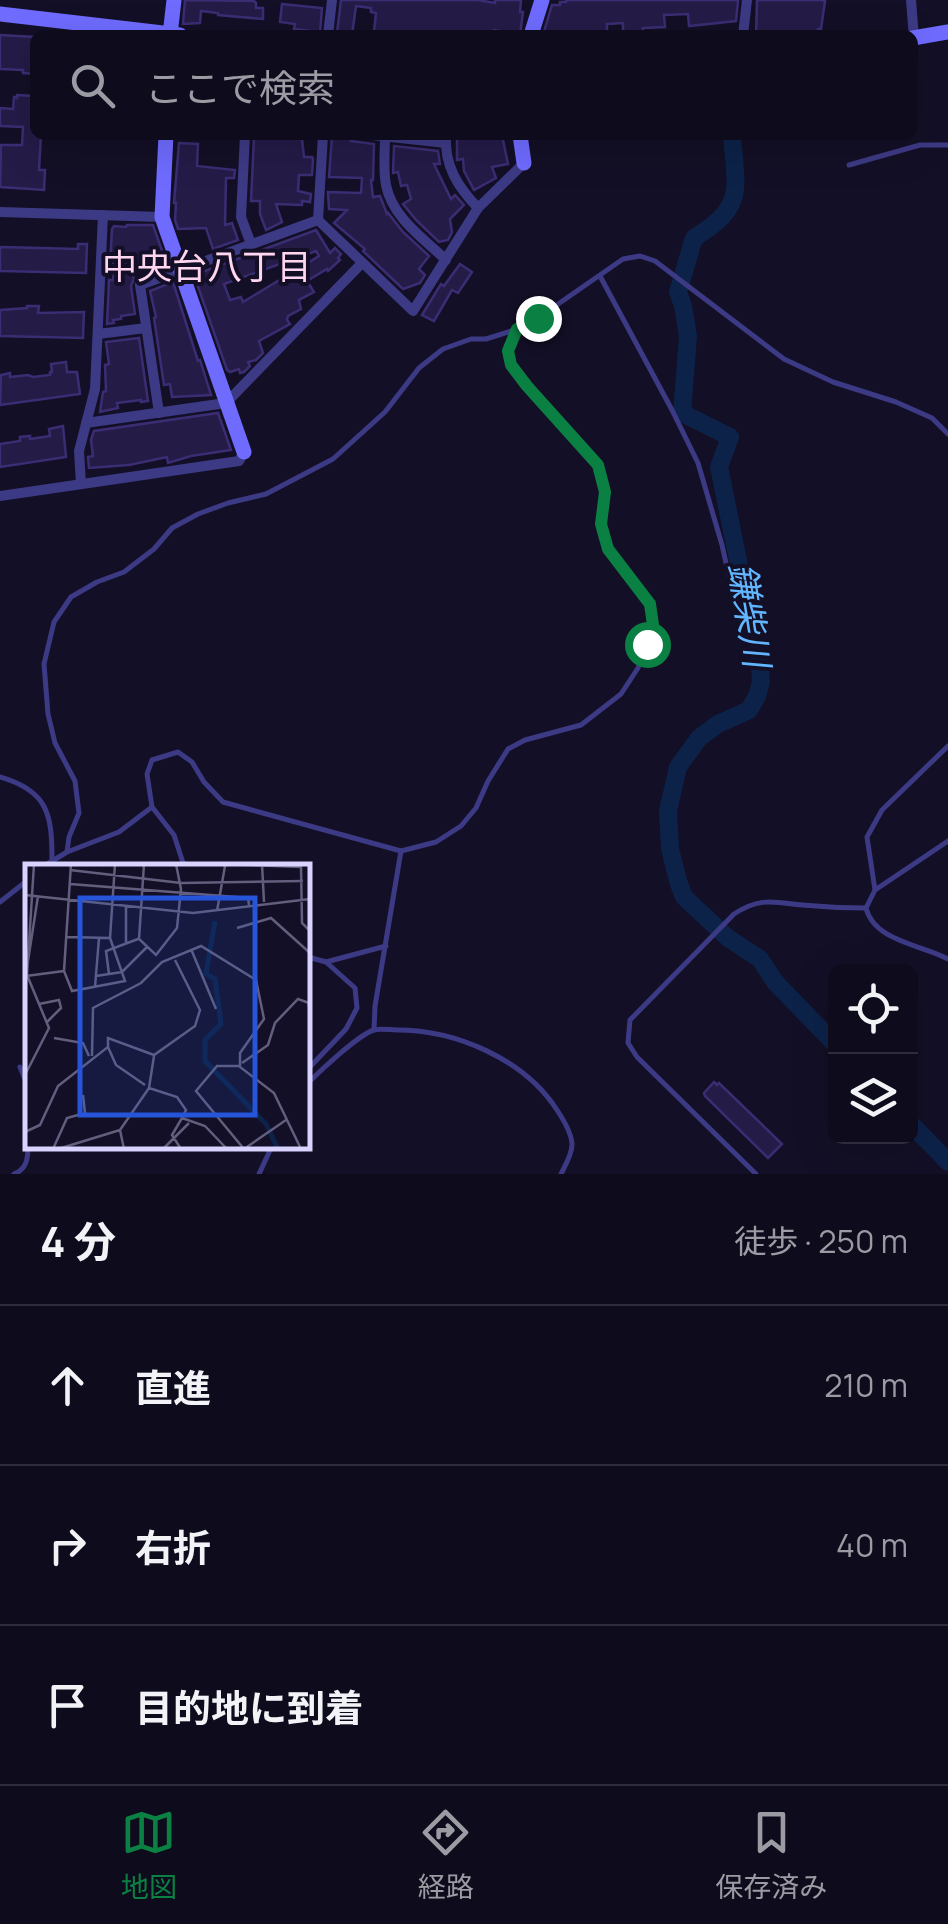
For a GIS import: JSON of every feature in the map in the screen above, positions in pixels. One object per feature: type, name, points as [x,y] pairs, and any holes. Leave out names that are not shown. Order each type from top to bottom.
[{"type":"street","points":[[170,30],[174,0]]},
{"type":"street","points":[[329,30],[332,0]]},
{"type":"street","points":[[533,30],[542,0]]},
{"type":"street","points":[[744,30],[747,0]]},
{"type":"street","points":[[911,0],[913,30]]},
{"type":"street","points":[[0,14],[136,30]]},
{"type":"street","points":[[918,37],[948,32]]},
{"type":"street","points":[[0,496],[239,461],[244,452],[162,217],[166,140]]},
{"type":"street","points":[[245,140],[240,217],[251,244]]},
{"type":"street","points":[[323,140],[318,220],[413,311],[478,208],[524,163],[521,140]]},
{"type":"street","points":[[385,140],[385,182],[391,201],[400,216],[446,260]]},
{"type":"street","points":[[446,140],[450,168],[458,187],[478,208]]},
{"type":"street","points":[[0,212],[162,217]]},
{"type":"street","points":[[82,484],[79,451],[95,388],[103,215]]},
{"type":"street","points":[[159,413],[140,285],[318,220]]},
{"type":"street","points":[[86,424],[226,402],[362,263]]},
{"type":"street","points":[[98,334],[146,328]]},
{"type":"lane","points":[[849,165],[920,145],[948,145]]},
{"type":"lane","points":[[68,852],[69,837],[79,813],[77,797],[48,714],[44,664],[54,622],[71,597],[124,572],[154,549],[172,528],[198,514],[266,494],[333,459],[385,412],[419,368],[442,349],[517,329],[623,259],[640,256],[655,260],[784,359],[833,382],[932,418],[948,434]]},
{"type":"lane","points":[[600,276],[698,463],[734,599]]},
{"type":"lane","points":[[183,864],[174,834],[152,806],[147,774],[152,760],[178,752],[192,762],[204,782],[224,802],[401,851],[436,842],[461,826],[476,808],[508,749],[525,740],[581,725],[621,694],[638,668],[653,625],[650,604],[608,549],[601,524],[605,492],[598,465],[511,365],[508,351],[517,329]]},
{"type":"lane","points":[[948,746],[882,810],[867,837],[874,890],[866,908],[870,920],[879,928],[948,959]]},
{"type":"lane","points":[[0,776],[17,782],[42,800],[52,830],[52,860]]},
{"type":"lane","points":[[47,864],[118,832],[152,806]]},
{"type":"lane","points":[[874,890],[948,841]]},
{"type":"lane","points":[[374,1030],[401,851]]},
{"type":"lane","points":[[0,902],[25,882]]},
{"type":"lane","points":[[756,1174],[637,1057],[628,1043],[630,1020],[743,908],[768,901],[866,908]]},
{"type":"lane","points":[[326,962],[386,946]]},
{"type":"lane","points":[[310,958],[326,962],[355,988],[357,1008],[346,1029],[310,1067]]},
{"type":"lane","points":[[310,1082],[324,1066],[374,1030],[416,1030],[458,1040],[501,1059],[545,1091],[566,1124],[572,1145],[561,1174]]},
{"type":"lane","points":[[20,1068],[25,1079]]},
{"type":"lane","points":[[14,1174],[21,1172],[28,1160],[28,1149]]},
{"type":"lane","points":[[259,1174],[271,1149]]},
{"type":"building","points":[[185,0],[254,1],[256,8],[263,8],[263,19],[201,11],[200,23],[183,24]]},
{"type":"building","points":[[341,0],[521,0],[523,12],[521,30],[374,30],[376,13],[371,8],[356,6],[353,30],[337,30]]},
{"type":"building","points":[[738,0],[736,21],[689,26],[688,14],[664,15],[665,27],[643,30],[623,30],[623,23],[607,24],[607,30],[544,30],[552,5]]},
{"type":"building","points":[[757,0],[825,1],[821,29],[756,30]]},
{"type":"building","points":[[282,4],[322,8],[320,30],[294,29],[295,24],[280,22]]},
{"type":"building","points":[[0,35],[30,37],[30,74],[0,69]]},
{"type":"building","points":[[30,96],[30,140],[41,140],[39,170],[45,170],[44,190],[0,187],[1,145],[22,145],[23,127],[0,126],[0,108],[13,109],[14,97]]},
{"type":"building","points":[[254,140],[302,140],[304,157],[313,159],[312,175],[299,175],[298,191],[311,194],[310,202],[276,204],[282,222],[266,230],[260,201],[251,201]]},
{"type":"building","points":[[332,140],[374,144],[373,197],[380,196],[387,214],[429,256],[419,269],[425,275],[420,283],[403,289],[334,223],[347,210],[329,209],[328,192],[361,193],[362,178],[329,177]]},
{"type":"building","points":[[457,140],[503,140],[508,164],[492,167],[496,178],[474,190],[464,171],[463,159],[457,160]]},
{"type":"building","points":[[179,143],[198,144],[197,166],[235,170],[234,178],[226,178],[225,225],[232,223],[238,240],[213,249],[206,228],[178,229],[174,203]]},
{"type":"building","points":[[394,146],[438,151],[440,164],[434,164],[451,199],[455,195],[464,205],[450,219],[452,232],[448,240],[439,242],[403,204],[411,199],[407,185],[401,186],[398,172],[393,173]]},
{"type":"building","points":[[153,225],[166,262],[132,270],[135,314],[107,324],[109,280],[113,280],[115,265],[110,264],[112,229]]},
{"type":"building","points":[[316,230],[330,253],[335,248],[341,254],[328,271],[307,281],[314,292],[299,300],[301,309],[288,316],[290,324],[259,341],[263,353],[248,362],[250,366],[240,373],[239,369],[227,370],[194,275]],"holes":[[[316,251],[319,256],[243,302],[241,297],[230,300],[224,284]]]},
{"type":"building","points":[[78,244],[87,244],[86,273],[0,271],[0,247],[78,249]]},
{"type":"building","points":[[460,264],[472,272],[458,293],[452,290],[434,321],[422,315],[441,284],[444,286]]},
{"type":"building","points":[[173,282],[211,395],[172,397],[170,384],[164,385],[150,291]]},
{"type":"building","points":[[39,306],[38,313],[84,312],[83,338],[0,336],[0,310]]},
{"type":"building","points":[[139,338],[148,401],[117,403],[118,408],[100,412],[106,391],[105,365],[109,364],[106,342]]},
{"type":"building","points":[[66,362],[67,372],[77,372],[80,394],[0,405],[1,375],[50,375],[51,364]]},
{"type":"building","points":[[218,413],[231,450],[168,463],[167,457],[89,468],[94,431]]},
{"type":"building","points":[[63,426],[66,457],[0,467],[0,444],[20,441],[20,437],[50,436],[49,429]]},
{"type":"building","points":[[714,1082],[782,1144],[768,1158],[705,1096]]},
{"type":"waterway","name":"鎌柴川","points":[[732,140],[734,195],[722,216],[694,238],[678,292],[688,336],[682,413],[730,437],[719,467],[740,570],[758,633],[761,682],[749,710],[699,738],[678,767],[668,811],[670,849],[684,897],[728,938],[760,959],[775,982],[828,1037]]},
{"type":"waterway","name":"鎌柴川","points":[[918,1131],[948,1162]]},
{"type":"district","name":"中央台八丁目","points":[[207,267]]},
{"type":"route","points":[[538,318],[517,329],[508,351],[511,365],[598,465],[605,492],[601,524],[608,549],[650,604],[653,625],[647,644]]}]
